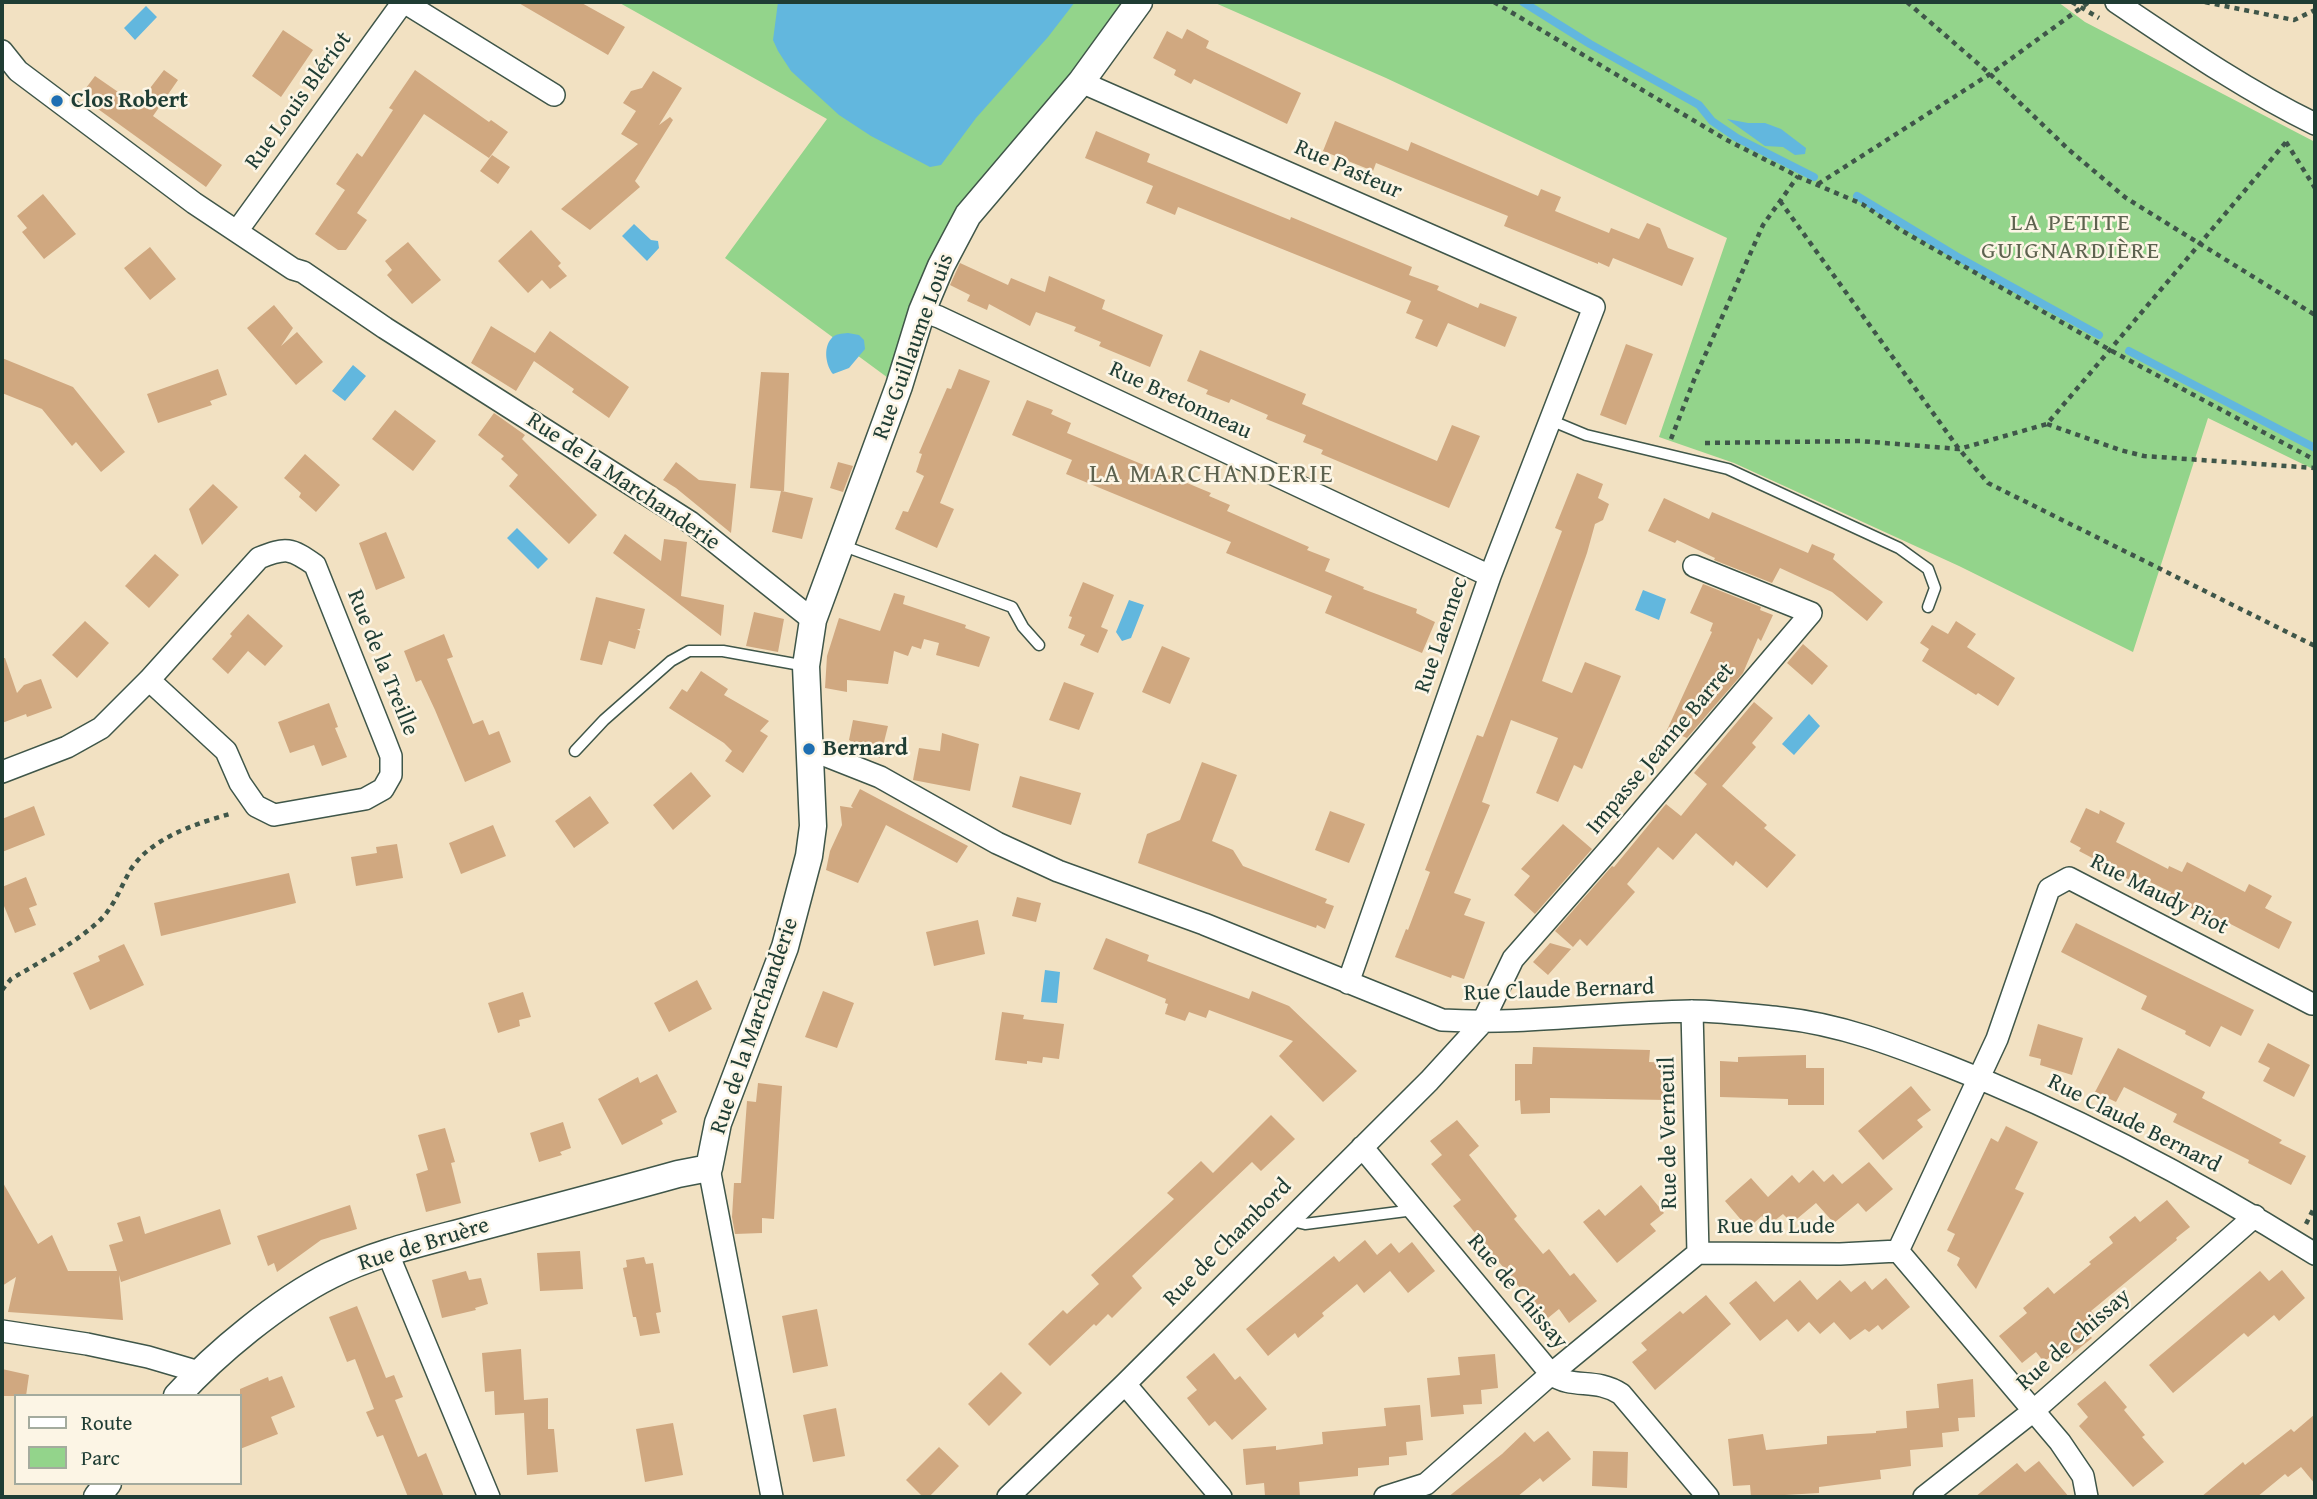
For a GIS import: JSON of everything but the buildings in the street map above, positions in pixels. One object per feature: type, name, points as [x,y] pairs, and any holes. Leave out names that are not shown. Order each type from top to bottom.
[{"type":"street","points":[[404,2],[554,95]]},
{"type":"street","name":"Rue Louis Blériot","points":[[237,231],[404,2]]},
{"type":"street","name":"Rue Guillaume Louis","points":[[813,620],[899,386],[922,311],[941,266],[968,215],[1081,82],[1139,2]]},
{"type":"street","points":[[2116,2],[2194,54],[2315,124]]},
{"type":"street","name":"Rue de la Marchanderie","points":[[2,51],[18,71],[194,203],[690,522],[813,620],[806,666],[813,826],[809,856],[785,947],[718,1123],[709,1168],[772,1497]]},
{"type":"street","name":"Rue Pasteur","points":[[1081,82],[1594,307]]},
{"type":"street","name":"Rue Laennec","points":[[1348,983],[1490,576],[1594,307]]},
{"type":"street","name":"Rue Bretonneau","points":[[922,311],[1490,576]]},
{"type":"street","name":"Rue de la Treille","points":[[2,772],[67,747],[101,728],[149,680],[259,558],[279,549],[296,551],[315,565],[391,756],[391,775],[383,789],[365,799],[275,815],[256,806]]},
{"type":"street","name":"Impasse Jeanne Barret","points":[[1482,1023],[1513,959],[1811,613],[1694,566]]},
{"type":"street","points":[[149,680],[226,751],[240,783],[256,806]]},
{"type":"street","name":"Rue Claude Bernard","points":[[809,749],[880,777],[996,843],[1058,872],[1205,924],[1443,1020],[1482,1023],[1692,1012],[1783,1018],[1874,1037],[1979,1078],[2121,1142],[2255,1216],[2315,1254]]},
{"type":"street","name":"Rue Maudy Piot","points":[[1979,1078],[1997,1039],[2049,889],[2069,878],[2312,1004]]},
{"type":"street","name":"Rue de Verneuil","points":[[1692,1012],[1698,1253]]},
{"type":"street","name":"Rue de Chambord","points":[[1008,1497],[1429,1081],[1482,1023]]},
{"type":"street","points":[[1979,1078],[1898,1251],[2060,1443],[2083,1475],[2087,1497]]},
{"type":"street","name":"Rue de Chissay","points":[[1362,1147],[1551,1374],[1568,1383],[1602,1385],[1620,1394],[1708,1497]]},
{"type":"street","name":"Rue de Bruère","points":[[179,1394],[199,1371],[237,1340],[310,1287],[362,1262],[437,1239],[709,1168]]},
{"type":"street","name":"Rue de Chissay","points":[[1924,1497],[2032,1412],[2255,1216]]},
{"type":"street","name":"Rue du Lude","points":[[1385,1497],[1426,1484],[1551,1374],[1698,1253],[1840,1254],[1898,1251]]},
{"type":"street","points":[[388,1254],[489,1497]]},
{"type":"street","points":[[2,1331],[87,1344],[199,1371]]},
{"type":"street","points":[[1125,1384],[1221,1497]]},
{"type":"lane","points":[[1550,420],[1586,435],[1728,469],[1899,548],[1928,569],[1935,588],[1928,607]]},
{"type":"lane","points":[[841,545],[1012,607],[1023,627],[1039,646]]},
{"type":"lane","points":[[575,751],[604,720],[671,661],[689,651],[723,651],[806,666]]},
{"type":"lane","points":[[1289,1220],[1305,1224],[1415,1210]]},
{"type":"path","points":[[1494,2],[1725,139],[1862,205],[2110,350],[2315,460]]},
{"type":"path","points":[[1907,2],[1990,74],[2068,149],[2126,198],[2315,315]]},
{"type":"path","points":[[1818,185],[1990,74],[2089,2]]},
{"type":"path","points":[[2205,2],[2294,20],[2315,10]]},
{"type":"path","points":[[2292,113],[2286,122],[2286,142],[2315,188]]},
{"type":"path","points":[[1697,443],[1860,441],[1959,449],[2047,424],[2286,142]]},
{"type":"path","points":[[1683,443],[1669,444],[1694,380],[1763,225],[1798,176]]},
{"type":"path","points":[[1780,201],[1959,449],[1987,483],[2315,646]]},
{"type":"path","points":[[2047,424],[2144,456],[2315,468]]},
{"type":"path","points":[[2,990],[11,979],[96,924],[110,909],[131,870],[149,849],[203,822],[256,806]]},
{"type":"green space","points":[[618,2],[1139,2],[968,215],[899,386],[725,258],[827,119]]},
{"type":"green space","points":[[1213,2],[2058,2],[2085,22],[2315,142],[2315,470],[2208,418],[2133,652],[1959,566],[1734,463],[1659,437],[1727,238],[1386,78]]},
{"type":"water","points":[[778,2],[1075,2],[1048,37],[976,118],[941,165],[930,167],[871,136],[839,115],[791,71],[773,40]]},
{"type":"water","points":[[146,6],[157,17],[135,40],[124,28]]},
{"type":"water","points":[[1727,119],[1765,123],[1781,129],[1806,148],[1805,154],[1795,155],[1783,147],[1765,146]]},
{"type":"water","points":[[634,224],[651,240],[658,241],[659,248],[647,261],[622,236]]},
{"type":"water","points":[[848,333],[859,335],[864,340],[865,349],[849,368],[833,374],[826,357],[827,347],[834,336]]},
{"type":"water","points":[[353,365],[366,376],[345,401],[332,391]]},
{"type":"water","points":[[517,528],[548,559],[538,569],[507,538]]},
{"type":"water","points":[[1643,590],[1666,599],[1659,620],[1635,610]]},
{"type":"water","points":[[1129,600],[1144,605],[1131,638],[1122,641],[1116,632]]},
{"type":"water","points":[[1809,714],[1820,726],[1794,755],[1782,744]]},
{"type":"water","points":[[1045,970],[1060,972],[1057,1003],[1041,1002]]},
{"type":"waterway","points":[[1523,2],[1590,44],[1699,105],[1712,121],[1737,138],[1814,177]]},
{"type":"waterway","points":[[1857,196],[1956,256],[2099,335]]},
{"type":"waterway","points":[[2129,351],[2315,448]]},
{"type":"place","name":"Clos Robert","points":[[57,101]]},
{"type":"place","name":"Bernard","points":[[809,749]]},
{"type":"district","name":"LA PETITE GUIGNARDIÈRE","points":[[2071,238]]},
{"type":"district","name":"LA MARCHANDERIE","points":[[1212,475]]}]
